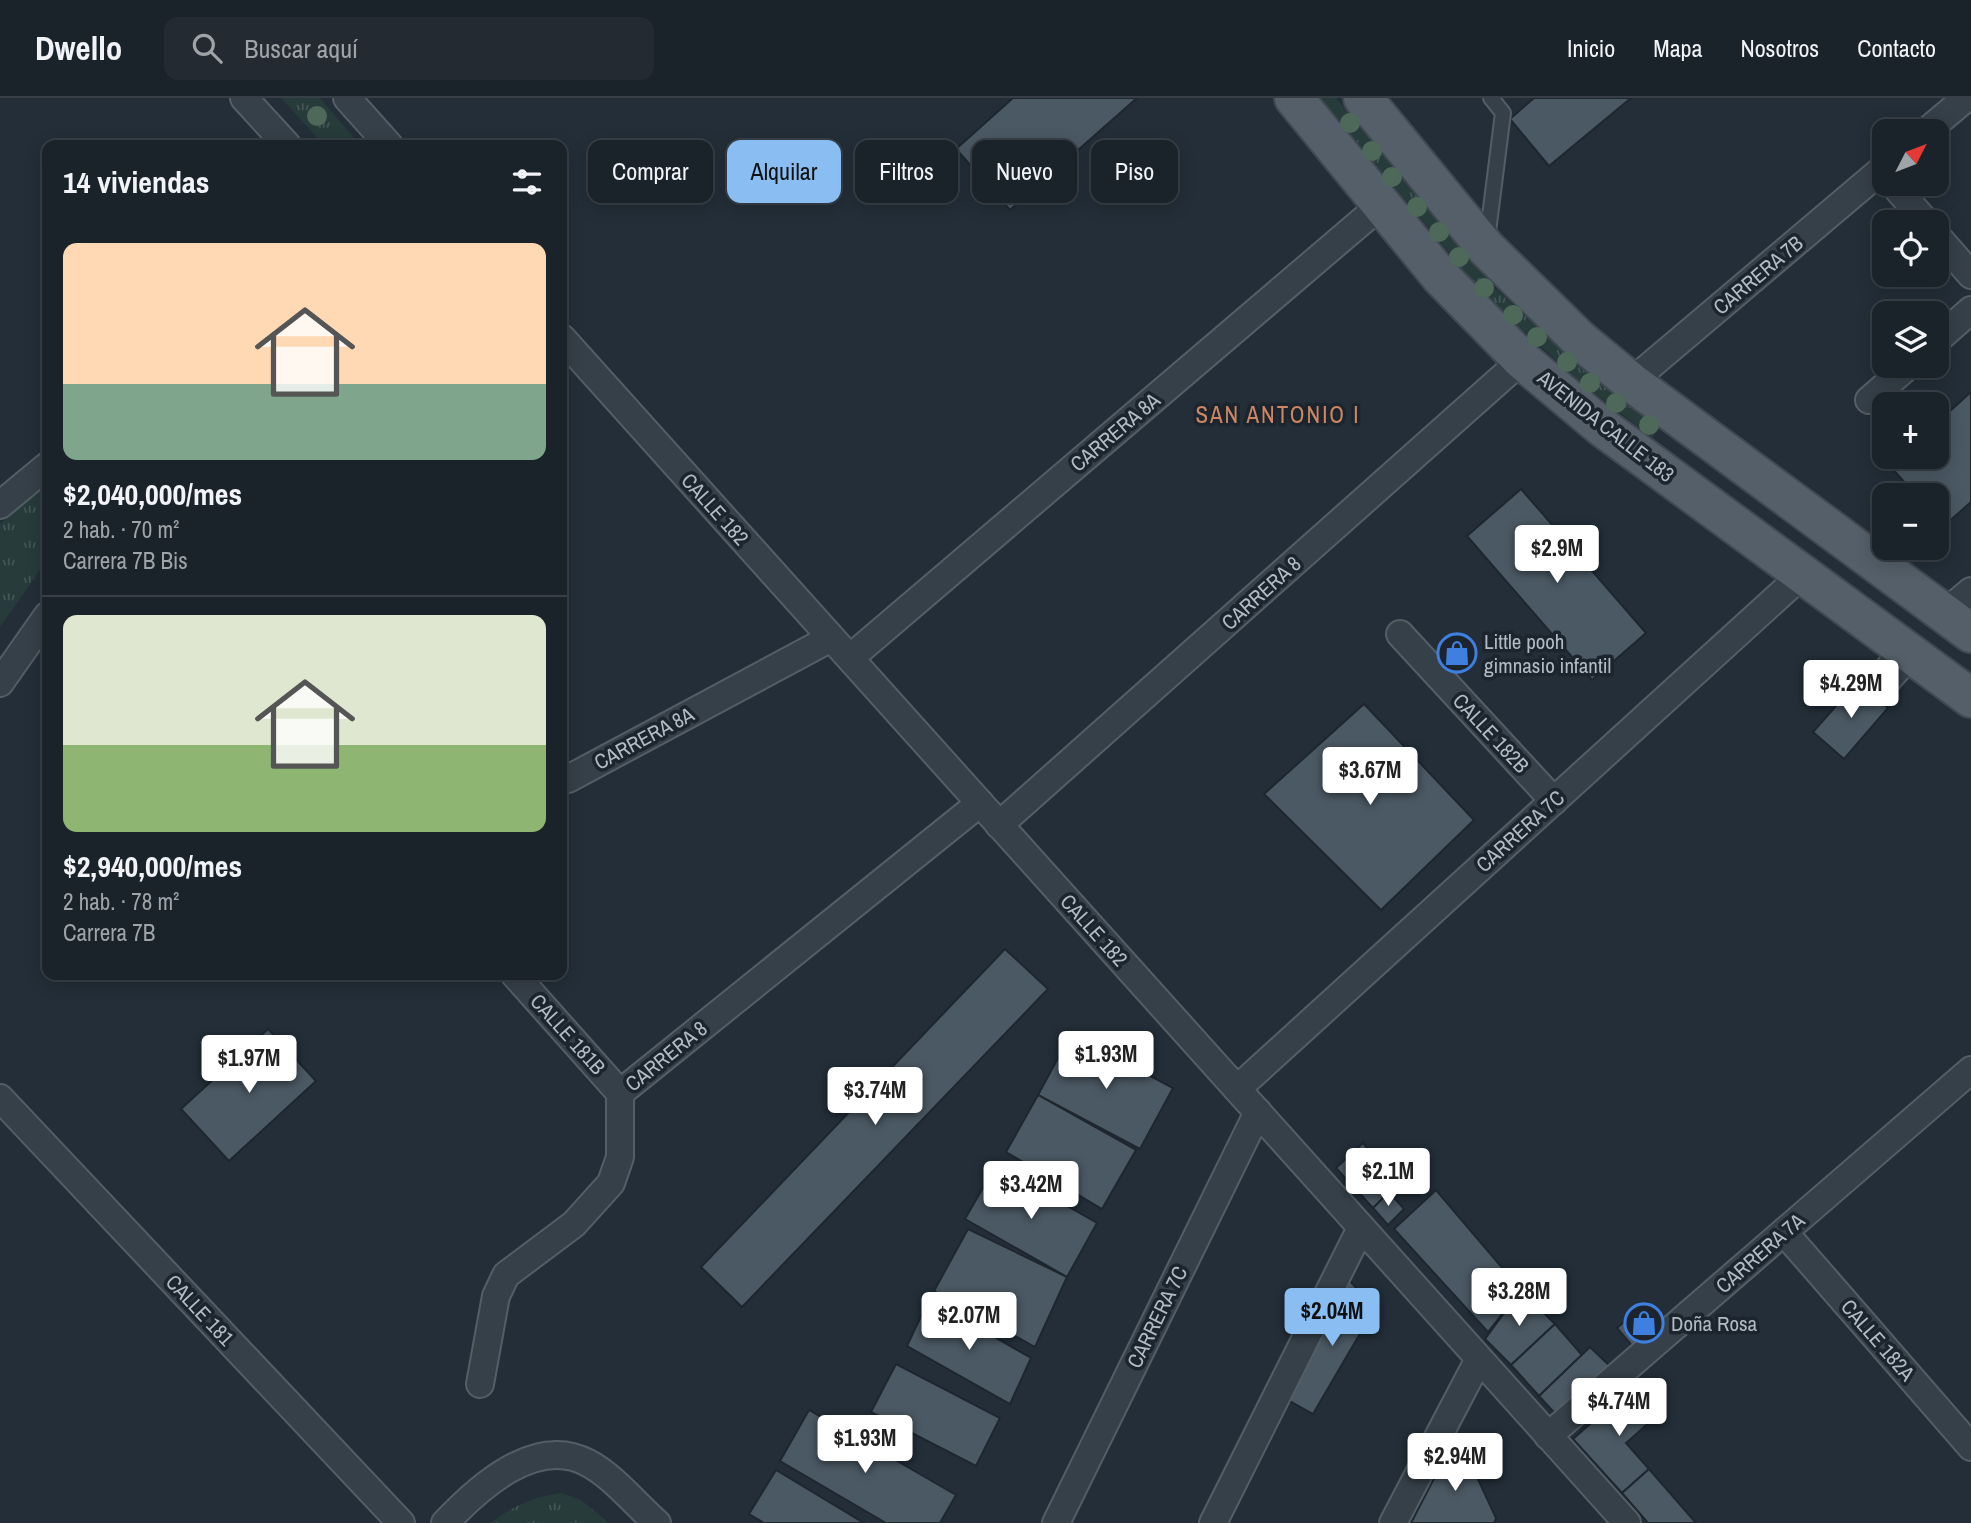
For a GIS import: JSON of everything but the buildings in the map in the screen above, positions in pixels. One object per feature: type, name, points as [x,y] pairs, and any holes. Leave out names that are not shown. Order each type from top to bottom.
[{"type":"main road","name":"AVENIDA CALLE 183","points":[[1294,98],[1440,276],[1522,360],[1602,427],[1971,698]]},
{"type":"main road","points":[[1363,98],[1486,248],[1580,340],[1631,382],[1962,612]]},
{"type":"street","points":[[244,98],[282,140]]},
{"type":"street","points":[[348,98],[385,140]]},
{"type":"street","points":[[1941,119],[1966,98]]},
{"type":"street","name":"CARRERA 7B","points":[[1631,382],[1872,184]]},
{"type":"street","points":[[1905,196],[1916,210]]},
{"type":"street","name":"CARRERA 8A","points":[[850,658],[1381,205]]},
{"type":"street","points":[[1949,250],[1971,275]]},
{"type":"street","points":[[1949,329],[1971,310]]},
{"type":"street","name":"CALLE 182","points":[[567,344],[1627,1523]]},
{"type":"street","name":"CARRERA 8","points":[[999,825],[1522,360]]},
{"type":"street","points":[[1869,400],[1894,378]]},
{"type":"street","points":[[0,505],[42,471]]},
{"type":"street","name":"CARRERA 7C","points":[[1237,1089],[1804,573]]},
{"type":"street","points":[[0,683],[42,624]]},
{"type":"street","name":"CALLE 182B","points":[[1400,634],[1554,801]]},
{"type":"street","name":"CARRERA 8A","points":[[568,779],[831,638]]},
{"type":"street","name":"CARRERA 8","points":[[480,1384],[496,1296],[506,1275],[574,1224],[611,1183],[620,1157],[620,1093],[979,803]]},
{"type":"street","name":"CALLE 181B","points":[[519,980],[620,1093]]},
{"type":"street","name":"CARRERA 7A","points":[[1548,1436],[1971,1070]]},
{"type":"street","name":"CALLE 181","points":[[0,1098],[401,1523]]},
{"type":"street","name":"CARRERA 7C","points":[[1056,1523],[1258,1112]]},
{"type":"street","points":[[1213,1523],[1361,1228]]},
{"type":"street","name":"CALLE 182A","points":[[1784,1232],[1971,1447]]},
{"type":"street","points":[[1393,1523],[1479,1359]]},
{"type":"street","points":[[445,1523],[462,1505],[522,1462],[558,1453],[591,1464],[657,1523]]},
{"type":"lane","points":[[1486,248],[1503,113],[1491,98]]},
{"type":"lane","points":[[1865,687],[1909,651]]},
{"type":"lane","points":[[1878,699],[1909,651]]},
{"type":"green space","points":[[281,98],[320,98],[356,140],[319,140]]},
{"type":"green space","points":[[1321,98],[1336,98],[1495,288],[1589,375],[1659,425],[1653,438],[1584,385],[1486,297]]},
{"type":"green space","points":[[42,487],[42,567],[0,627],[0,524]]},
{"type":"green space","points":[[561,1493],[581,1500],[609,1523],[491,1523],[524,1503]]},
{"type":"place","name":"Little pooh gimnasio infantil","points":[[1457,653]]},
{"type":"place","name":"Doña Rosa","points":[[1644,1323]]},
{"type":"district","name":"SAN ANTONIO I","points":[[1278,414]]}]
